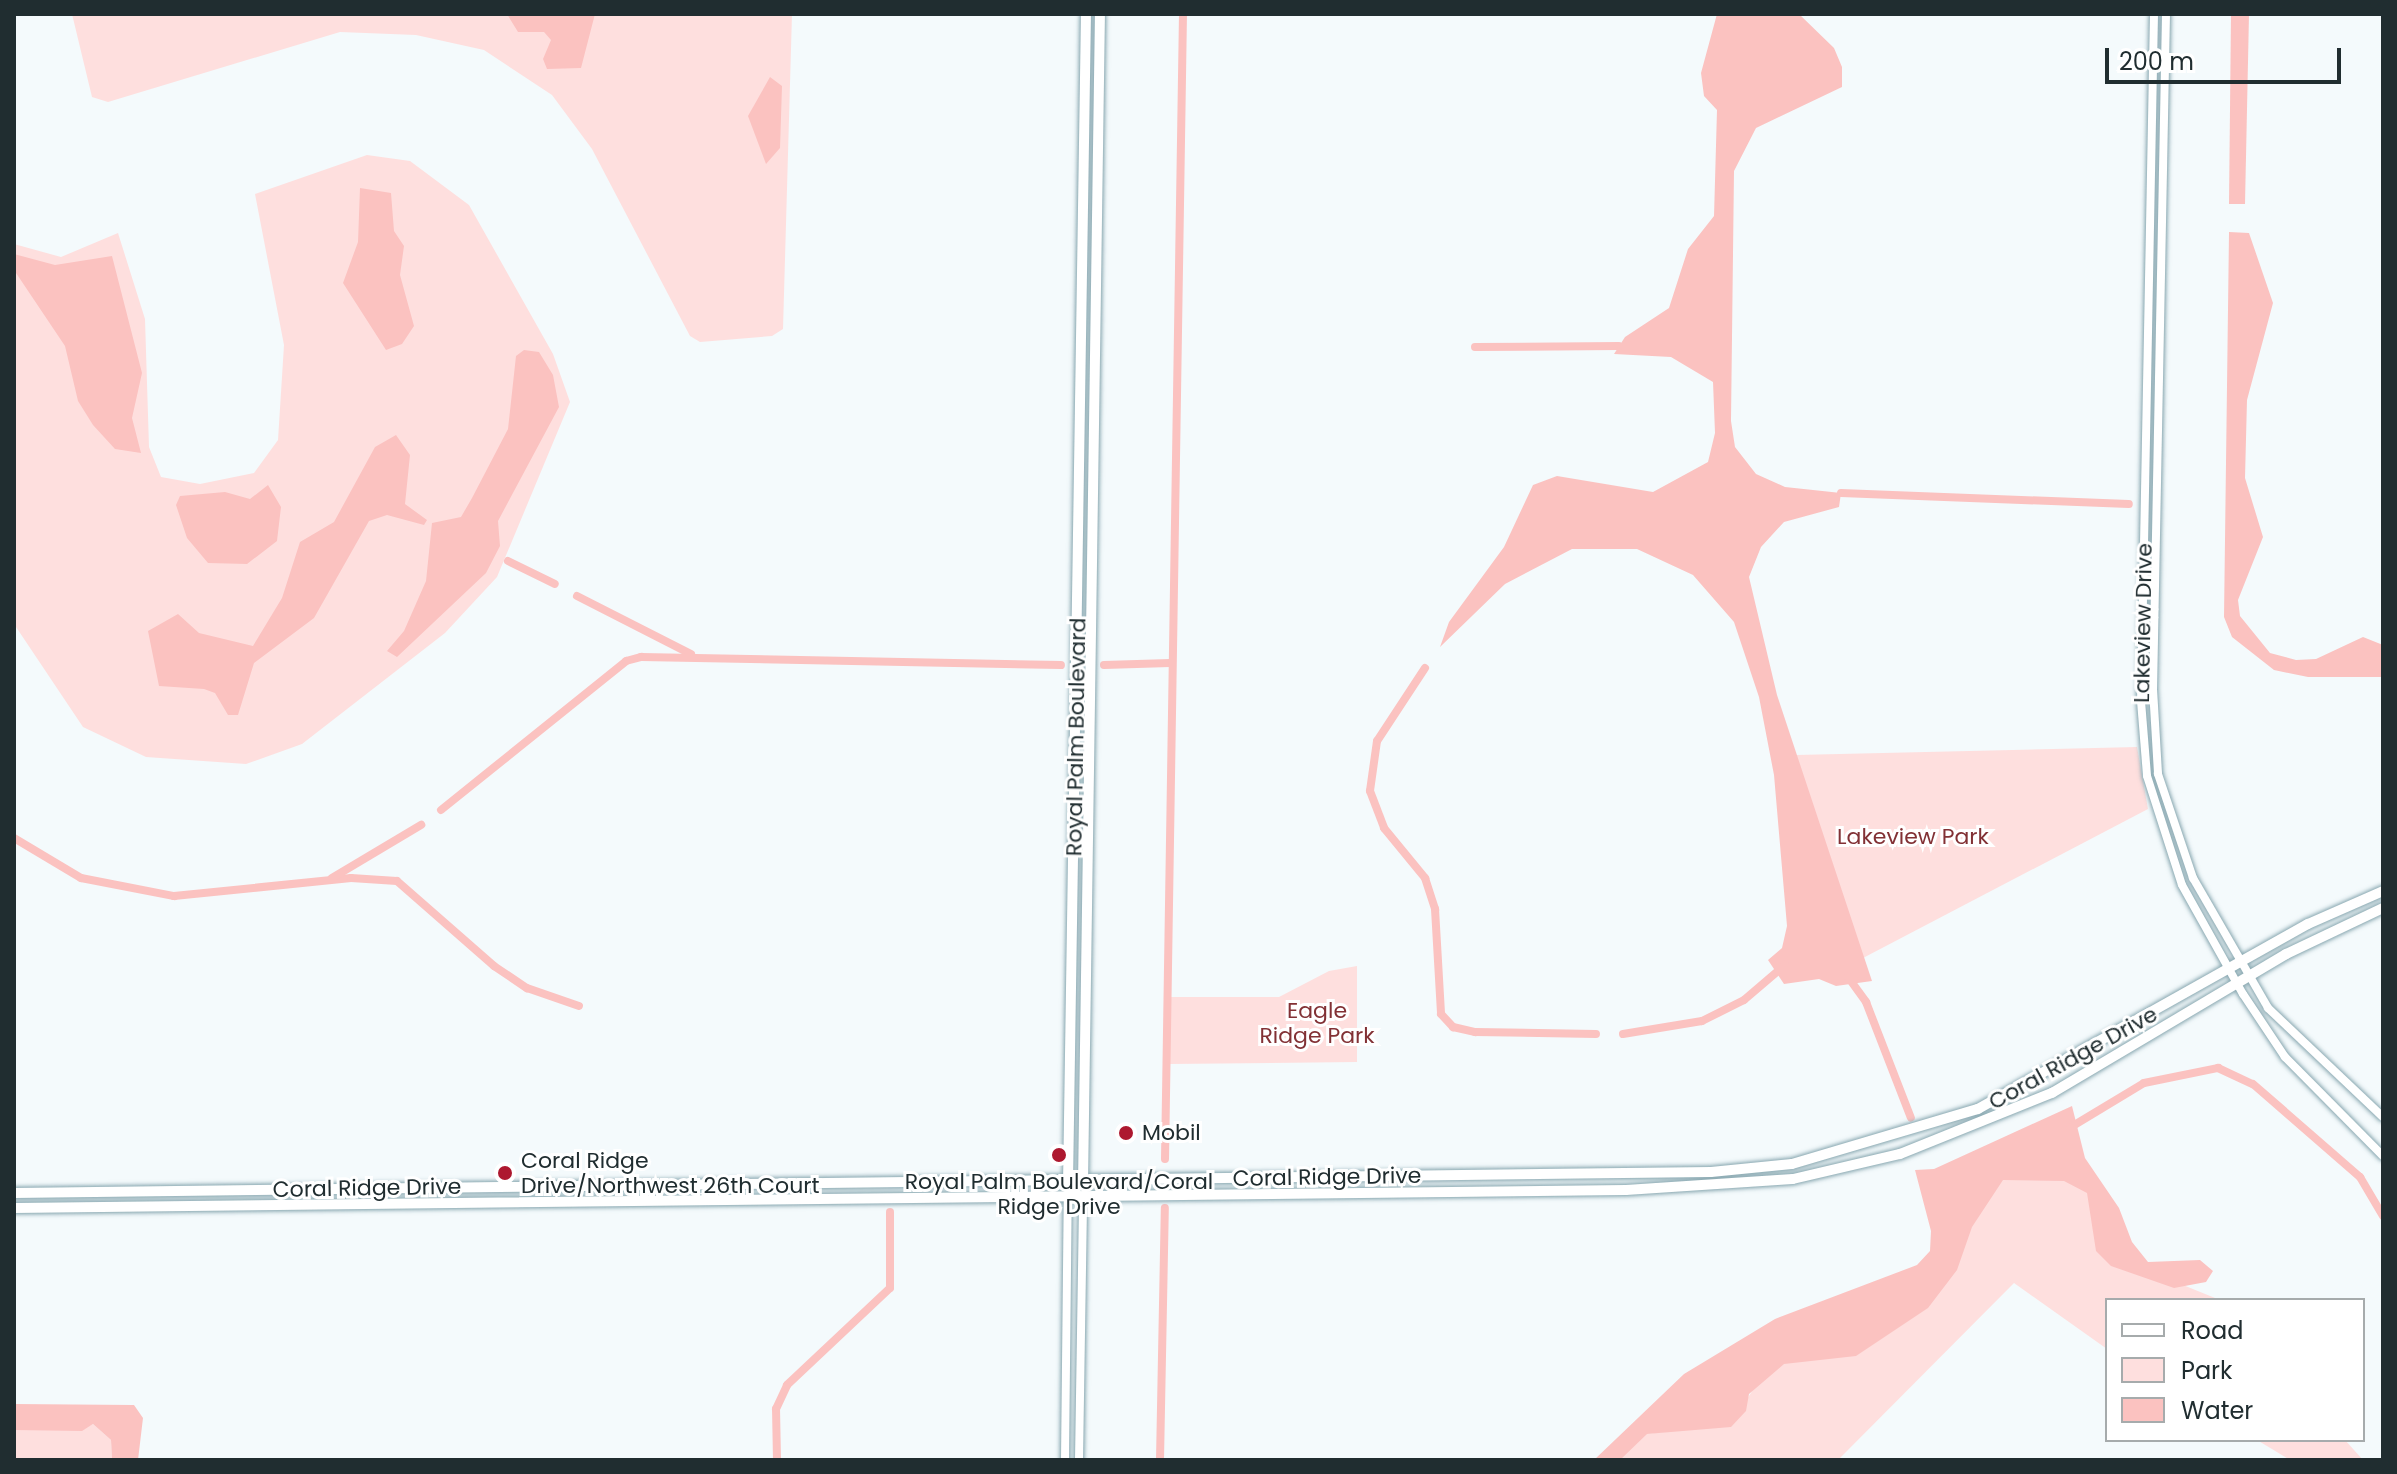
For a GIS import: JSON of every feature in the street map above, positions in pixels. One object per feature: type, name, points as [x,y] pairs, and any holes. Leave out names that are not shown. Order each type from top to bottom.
[{"type":"main road","name":"Royal Palm Boulevard","points":[[1068,1194],[1086,14]]},
{"type":"main road","name":"Royal Palm Boulevard","points":[[1083,1195],[1100,14]]},
{"type":"main road","name":"Coral Ridge Drive","points":[[14,1193],[1711,1172],[1792,1164],[1978,1109],[2240,963],[2383,891]]},
{"type":"main road","name":"Coral Ridge Drive","points":[[14,1208],[1626,1190],[1793,1179],[1900,1154],[2052,1093],[2249,976],[2383,908]]},
{"type":"main road","points":[[746,1183],[746,1198]]},
{"type":"street","name":"Lakeview Drive","points":[[2154,14],[2144,754],[2172,860],[2237,984],[2285,1057],[2383,1156]]},
{"type":"street","name":"Lakeview Drive","points":[[2166,14],[2153,731],[2158,774],[2178,842],[2240,963],[2294,1039],[2383,1117]]},
{"type":"street","name":"Royal Palm Boulevard","points":[[1065,1460],[1068,1194]]},
{"type":"street","name":"Royal Palm Boulevard","points":[[1079,1460],[1083,1195]]},
{"type":"green space","points":[[72,14],[792,14],[783,329],[772,336],[700,342],[690,336],[592,149],[552,95],[484,50],[416,35],[340,32],[108,102],[92,97]]},
{"type":"green space","points":[[367,155],[410,161],[469,205],[553,354],[570,402],[497,577],[445,633],[302,744],[246,764],[146,757],[83,727],[14,624],[14,244],[61,257],[118,233],[145,319],[149,447],[161,477],[200,484],[254,473],[278,440],[284,345],[255,194]]},
{"type":"green space","name":"Lakeview Park","points":[[2137,747],[2148,809],[1863,958],[1796,755]]},
{"type":"green space","name":"Eagle Ridge Park","points":[[1357,966],[1357,1062],[1170,1064],[1170,997],[1279,997],[1329,971]]},
{"type":"green space","points":[[1987,1156],[2076,1173],[2146,1270],[2215,1298],[2105,1298],[2105,1348],[2014,1283],[1838,1460],[1618,1460],[1645,1434],[1730,1425],[1781,1347],[1955,1260]]},
{"type":"green space","points":[[93,1424],[111,1440],[112,1460],[14,1460],[14,1430],[82,1430]]},
{"type":"green space","points":[[2260,1442],[2347,1442],[2363,1460],[2290,1460]]},
{"type":"water","points":[[507,14],[595,14],[581,68],[547,69],[543,59],[551,40],[544,32],[518,32]]},
{"type":"water","points":[[1717,14],[1799,14],[1834,48],[1842,67],[1842,87],[1756,128],[1734,171],[1731,421],[1735,447],[1756,474],[1785,487],[1841,493],[1839,507],[1784,522],[1761,547],[1749,577],[1777,695],[1872,981],[1836,986],[1819,979],[1784,984],[1768,960],[1782,948],[1787,926],[1774,775],[1759,697],[1734,622],[1693,575],[1637,549],[1572,549],[1505,584],[1440,647],[1449,622],[1504,547],[1533,485],[1557,476],[1653,492],[1708,462],[1715,433],[1713,382],[1671,357],[1614,354],[1625,337],[1669,308],[1688,249],[1714,216],[1717,110],[1704,96],[1701,73]]},
{"type":"water","points":[[2231,14],[2249,14],[2245,204],[2229,204]]},
{"type":"water","points":[[770,77],[782,86],[780,148],[766,164],[748,116]]},
{"type":"water","points":[[360,188],[391,193],[394,231],[404,246],[400,275],[414,326],[402,344],[386,350],[343,283],[358,242]]},
{"type":"water","points":[[2229,232],[2249,233],[2273,303],[2247,400],[2245,478],[2263,537],[2238,600],[2240,616],[2270,653],[2296,660],[2316,659],[2363,637],[2383,645],[2383,677],[2308,677],[2274,670],[2232,637],[2224,617]]},
{"type":"water","points":[[14,254],[55,265],[112,256],[142,373],[132,418],[141,453],[115,449],[93,425],[78,401],[65,346],[14,270]]},
{"type":"water","points":[[524,350],[539,352],[553,375],[559,407],[498,521],[500,546],[486,573],[397,657],[387,651],[404,631],[426,581],[432,523],[461,517],[472,498],[508,429],[516,356]]},
{"type":"water","points":[[396,435],[410,455],[405,504],[427,520],[424,525],[387,515],[369,521],[314,618],[254,663],[238,715],[228,715],[215,693],[204,689],[159,686],[148,631],[178,614],[199,633],[253,646],[282,598],[300,542],[334,522],[375,447]]},
{"type":"water","points":[[268,485],[281,507],[277,541],[247,564],[208,563],[187,538],[176,505],[180,496],[225,492],[250,499]]},
{"type":"water","points":[[2072,1106],[2085,1158],[2119,1208],[2132,1242],[2148,1262],[2200,1260],[2213,1271],[2206,1282],[2174,1288],[2111,1266],[2096,1251],[2087,1193],[2064,1181],[2003,1180],[1972,1227],[1957,1270],[1928,1308],[1856,1356],[1784,1364],[1749,1394],[1746,1411],[1731,1427],[1647,1434],[1620,1460],[1594,1460],[1684,1374],[1775,1319],[1917,1265],[1930,1251],[1931,1231],[1915,1170],[1934,1169]]},
{"type":"water","points":[[14,1404],[134,1405],[143,1418],[138,1460],[112,1460],[111,1440],[93,1424],[82,1431],[14,1430]]},
{"type":"waterway","points":[[1165,1159],[1183,14]]},
{"type":"waterway","points":[[1475,347],[1619,346]]},
{"type":"waterway","points":[[1841,493],[2129,504]]},
{"type":"waterway","points":[[508,561],[555,584]]},
{"type":"waterway","points":[[577,596],[691,654]]},
{"type":"waterway","points":[[441,810],[626,661],[641,657],[1061,665]]},
{"type":"waterway","points":[[1104,665],[1170,663]]},
{"type":"waterway","points":[[1425,668],[1377,741],[1370,791],[1384,828],[1425,878],[1435,909],[1441,1014],[1453,1027],[1475,1032],[1596,1034]]},
{"type":"waterway","points":[[332,878],[421,825]]},
{"type":"waterway","points":[[14,838],[81,878],[174,896],[351,878],[397,881],[494,966],[527,988],[579,1006]]},
{"type":"waterway","points":[[1623,1034],[1702,1021],[1744,1000],[1785,965]]},
{"type":"waterway","points":[[1848,977],[1866,1002],[1911,1118]]},
{"type":"waterway","points":[[2071,1127],[2144,1083],[2218,1068],[2253,1084],[2360,1177],[2383,1216]]},
{"type":"waterway","points":[[1160,1460],[1165,1208]]},
{"type":"waterway","points":[[777,1460],[776,1409],[787,1385],[890,1288],[890,1212]]},
{"type":"place","name":"Mobil","points":[[1126,1133]]},
{"type":"place","name":"Royal Palm Boulevard/Coral Ridge Drive","points":[[1059,1155]]},
{"type":"place","name":"Coral Ridge Drive/Northwest 26th Court","points":[[505,1173]]}]
